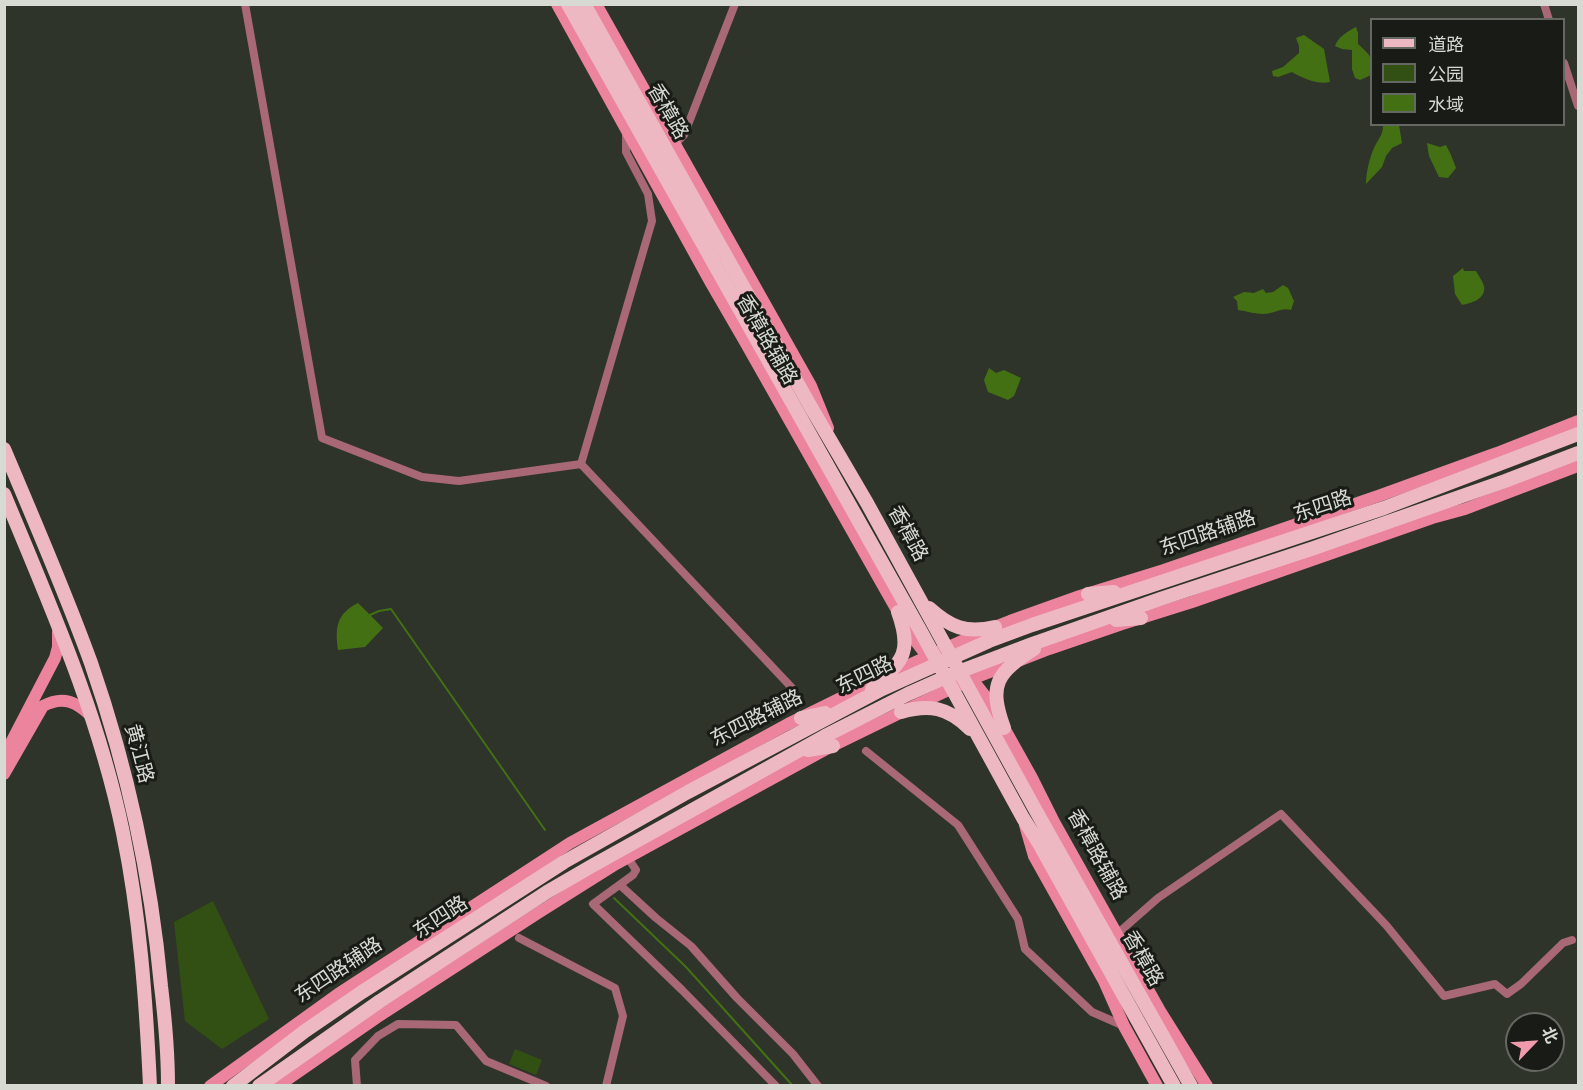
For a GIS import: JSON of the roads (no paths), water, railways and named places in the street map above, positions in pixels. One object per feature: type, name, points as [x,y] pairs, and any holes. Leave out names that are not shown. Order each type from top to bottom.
[{"type":"main road","name":"香樟路辅路","points":[[557,4],[711,283],[911,635],[933,659]]},
{"type":"main road","name":"香樟路","points":[[568,4],[1174,1086]]},
{"type":"main road","name":"香樟路","points":[[584,4],[965,676],[1036,811],[1191,1086]]},
{"type":"main road","points":[[596,4],[812,387],[834,443]]},
{"type":"main road","points":[[593,49],[605,89]]},
{"type":"main road","name":"东四路辅路","points":[[951,653],[995,627],[1382,495],[1578,421]]},
{"type":"main road","name":"东四路","points":[[233,1086],[305,1031],[564,861],[933,659],[1384,508],[1578,434]]},
{"type":"main road","name":"黄江路","points":[[4,449],[85,648],[107,712],[128,789],[152,908],[166,1032],[168,1086]]},
{"type":"main road","name":"东四路","points":[[259,1086],[362,1013],[547,892],[628,844],[855,720],[908,694],[965,676],[1057,636],[1495,485],[1578,453]]},
{"type":"main road","points":[[965,676],[1016,661],[1432,518],[1465,509],[1578,466]]},
{"type":"main road","name":"黄江路","points":[[4,494],[56,619],[92,717],[115,796],[130,866],[142,963],[150,1086]]},
{"type":"main road","points":[[1088,594],[1134,591]]},
{"type":"main road","points":[[921,599],[942,619],[957,627],[974,630],[995,627]]},
{"type":"main road","points":[[857,702],[898,664],[904,647],[904,631],[898,612]]},
{"type":"main road","points":[[1096,622],[1141,618]]},
{"type":"main road","points":[[4,756],[55,658],[59,637],[56,619]]},
{"type":"main road","points":[[1004,728],[996,697],[999,679],[1016,661],[1057,636]]},
{"type":"main road","name":"东四路辅路","points":[[210,1086],[338,994],[537,864],[629,810],[801,718],[888,674],[933,659]]},
{"type":"main road","name":"香樟路辅路","points":[[965,676],[989,701],[1160,1011],[1207,1086]]},
{"type":"main road","points":[[278,1086],[395,1006],[571,892],[628,858],[833,746],[901,712],[947,681]]},
{"type":"main road","points":[[4,774],[43,706],[54,702],[71,701],[92,717]]},
{"type":"main road","points":[[901,712],[924,707],[940,709],[964,723],[981,742]]},
{"type":"main road","points":[[801,718],[839,711]]},
{"type":"main road","points":[[797,752],[833,746]]},
{"type":"main road","name":"香樟路","points":[[1023,818],[1034,856],[1104,981],[1124,1026],[1157,1086]]},
{"type":"street","points":[[245,4],[322,438],[422,477],[459,481],[581,464]]},
{"type":"street","points":[[674,145],[684,135],[735,4]]},
{"type":"street","points":[[1565,69],[1578,106]]},
{"type":"street","points":[[581,464],[652,222],[648,194],[626,152],[626,128]]},
{"type":"street","points":[[581,464],[794,690]]},
{"type":"street","points":[[866,751],[958,825],[1018,919],[1025,949],[1092,1012],[1124,1026]]},
{"type":"street","points":[[1117,934],[1158,898],[1281,814],[1386,925],[1444,996],[1495,984],[1507,994],[1521,984],[1563,943],[1572,940]]},
{"type":"street","points":[[628,858],[636,870],[633,875],[593,904],[776,1086]]},
{"type":"street","points":[[620,885],[691,946],[737,998],[793,1054],[818,1086]]},
{"type":"street","points":[[519,938],[615,988],[623,1016],[606,1086]]},
{"type":"street","points":[[357,1086],[355,1060],[378,1036],[398,1024],[456,1024],[486,1061],[546,1086]]},
{"type":"water","points":[[1356,27],[1358,44],[1370,57],[1370,75],[1360,80],[1355,78],[1352,69],[1352,50],[1335,46],[1347,32]]},
{"type":"water","points":[[1304,35],[1324,49],[1330,82],[1315,82],[1292,72],[1278,77],[1273,76],[1272,71],[1283,67],[1299,53],[1296,38]]},
{"type":"water","points":[[1383,126],[1399,126],[1402,143],[1392,148],[1382,167],[1366,184],[1370,158],[1382,133]]},
{"type":"water","points":[[1427,143],[1440,147],[1446,145],[1456,168],[1448,178],[1439,177],[1429,156]]},
{"type":"water","points":[[1463,268],[1464,271],[1476,271],[1484,290],[1478,300],[1462,305],[1455,294],[1453,276]]},
{"type":"water","points":[[1283,285],[1288,288],[1294,301],[1291,310],[1284,309],[1257,314],[1238,310],[1237,301],[1233,297],[1244,292],[1254,293],[1263,289],[1266,293],[1273,292]]},
{"type":"water","points":[[989,368],[996,373],[1004,370],[1021,378],[1014,396],[1008,400],[988,392],[984,380]]},
{"type":"water","points":[[358,603],[383,628],[365,647],[338,650],[337,628],[341,617]]},
{"type":"waterway","points":[[370,615],[391,609],[545,830]]},
{"type":"waterway","points":[[614,898],[686,967],[793,1086]]}]
